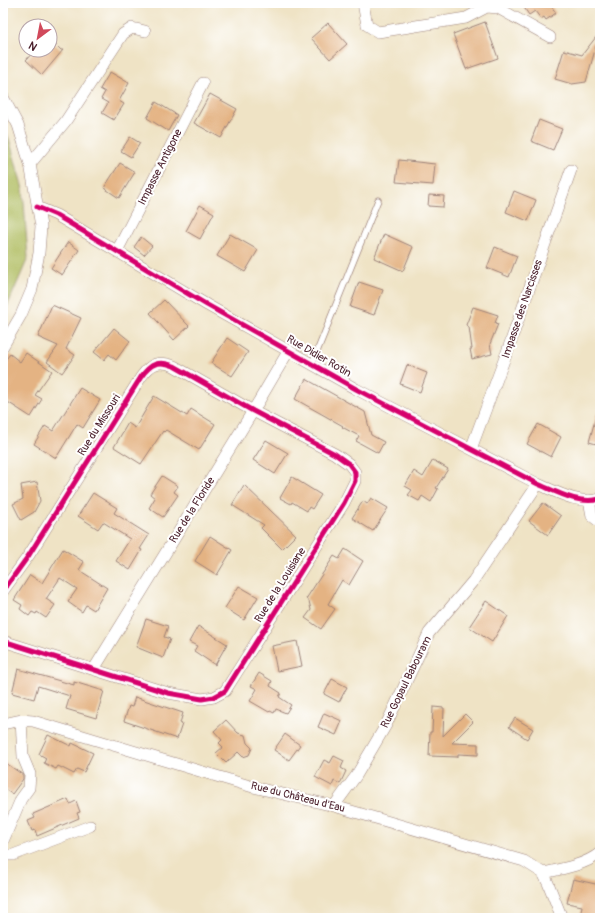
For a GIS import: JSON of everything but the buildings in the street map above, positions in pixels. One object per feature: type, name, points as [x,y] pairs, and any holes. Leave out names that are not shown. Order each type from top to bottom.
[{"type":"street","points":[[363,3],[368,25],[378,32],[466,18],[487,7],[498,8],[550,37]]},
{"type":"street","points":[[30,164],[66,122],[123,34],[132,28],[145,31]]},
{"type":"street","name":"Impasse Antigone","points":[[117,251],[203,83]]},
{"type":"street","points":[[3,98],[18,125],[30,164],[41,226],[39,253],[33,283],[21,315],[3,346]]},
{"type":"street","name":"Impasse des Narcisses","points":[[471,449],[571,170]]},
{"type":"street","name":"Rue Didier Rotin","points":[[37,207],[56,215],[207,305],[356,389],[538,484],[567,496],[595,500]]},
{"type":"street","name":"Rue de la Floride","points":[[94,669],[289,350]]},
{"type":"street","name":"Rue du Missouri","points":[[3,591],[29,555],[141,376],[149,367],[160,363],[174,366],[253,411]]},
{"type":"street","name":"Rue de la Louisiane","points":[[94,669],[168,693],[202,699],[214,697],[225,691],[344,503],[355,481],[355,472],[349,464],[335,454],[253,411]]},
{"type":"street","name":"Rue Gopaul Babouram","points":[[334,806],[356,776],[386,725],[429,632],[473,582],[538,484]]},
{"type":"street","points":[[595,500],[592,516],[600,522]]},
{"type":"street","points":[[3,641],[94,669]]},
{"type":"street","points":[[3,841],[21,799],[29,788],[30,774],[23,757],[21,720]]},
{"type":"street","name":"Rue du Château d'Eau","points":[[3,724],[21,720],[33,721],[253,787],[334,806],[524,861],[543,873]]},
{"type":"street","points":[[3,855],[13,855],[90,826]]},
{"type":"street","points":[[562,918],[543,873],[577,864],[595,856],[600,852]]},
{"type":"lane","points":[[312,364],[378,200]]},
{"type":"green space","points":[[3,126],[9,139],[23,189],[28,258],[3,316]]},
{"type":"cycle path","points":[[37,207],[56,215],[207,305],[356,389],[538,484],[560,494],[576,499],[600,499]]},
{"type":"cycle path","points":[[3,591],[29,555],[141,377],[148,369],[156,364],[164,363],[174,366],[253,411],[335,454],[349,464],[355,472],[355,481],[344,503],[225,691],[214,697],[202,699],[168,693],[3,641]]}]
